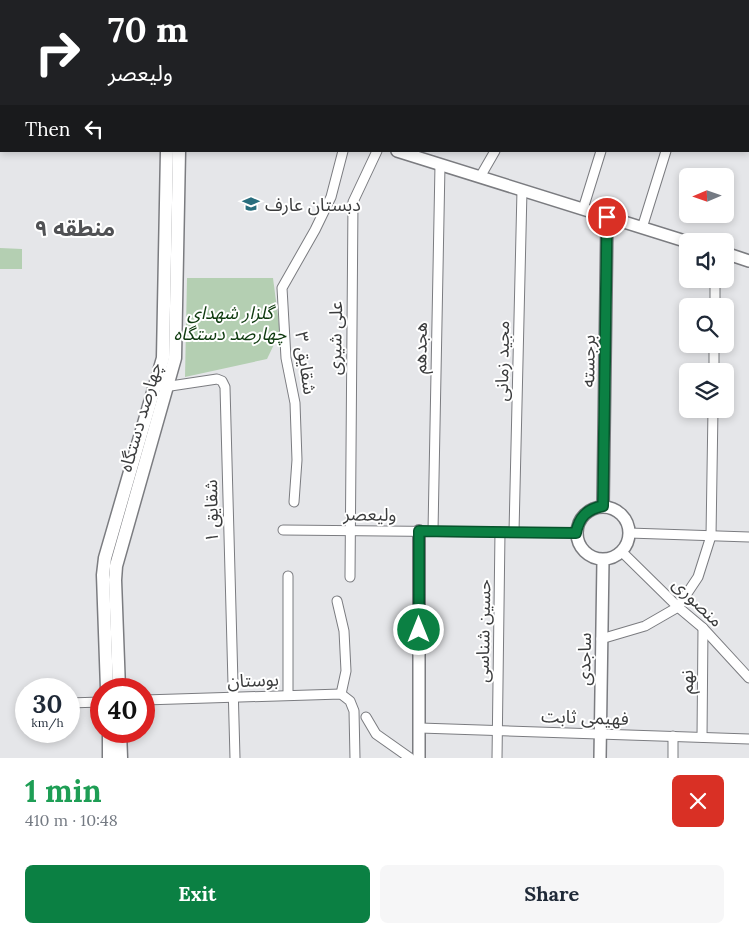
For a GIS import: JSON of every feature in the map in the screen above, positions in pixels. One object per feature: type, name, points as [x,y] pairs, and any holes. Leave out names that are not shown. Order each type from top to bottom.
[{"type":"main road","name":"چهارصد دستگاه","points":[[167,152],[169,358]]},
{"type":"main road","name":"چهارصد دستگاه","points":[[119,678],[116,566],[169,358],[179,152]]},
{"type":"main road","name":"چهارصد دستگاه","points":[[107,678],[103,575],[105,558],[161,388]]},
{"type":"main road","points":[[109,743],[109,758]]},
{"type":"main road","points":[[120,743],[121,758]]},
{"type":"street","name":"شقایق ۳","points":[[294,502],[297,460],[295,403],[286,358],[282,288],[315,230],[331,197],[343,152]]},
{"type":"street","name":"علی شیری","points":[[350,577],[353,202],[377,152]]},
{"type":"street","points":[[480,177],[494,152]]},
{"type":"street","points":[[583,209],[601,152]]},
{"type":"street","points":[[642,228],[666,152]]},
{"type":"street","points":[[414,154],[440,165],[679,239]]},
{"type":"street","name":"هجدهم","points":[[433,531],[440,165]]},
{"type":"street","name":"مجید زمانی","points":[[514,532],[522,190]]},
{"type":"street","name":"برجسته","points":[[603,506],[607,217]]},
{"type":"street","points":[[734,257],[749,261]]},
{"type":"street","name":"شقایق ۱","points":[[161,388],[217,379],[222,381],[225,387],[232,697]]},
{"type":"street","points":[[602,639],[645,626],[678,607],[698,577],[711,536],[713,418]]},
{"type":"street","points":[[603,506],[619,512],[628,525],[630,533],[622,552],[610,559],[603,560],[587,554],[578,541],[576,533],[578,524],[588,511],[603,506]]},
{"type":"street","name":"ولیعصر","points":[[284,530],[576,533]]},
{"type":"street","points":[[419,531],[419,758]]},
{"type":"street","name":"حسین شناسی","points":[[497,758],[500,532]]},
{"type":"street","points":[[630,533],[749,537]]},
{"type":"street","name":"منصوری","points":[[622,552],[678,607],[703,628],[749,678]]},
{"type":"street","name":"ساجدی","points":[[600,758],[603,560]]},
{"type":"street","points":[[288,576],[288,695]]},
{"type":"street","points":[[338,601],[344,631],[346,671],[341,694],[350,701],[354,711],[354,758]]},
{"type":"street","name":"نهم","points":[[702,737],[703,628]]},
{"type":"street","name":"بوستان","points":[[155,700],[341,694]]},
{"type":"street","points":[[232,697],[234,758]]},
{"type":"street","points":[[366,717],[376,734],[410,758]]},
{"type":"street","name":"فهیمی ثابت","points":[[420,728],[749,739]]},
{"type":"street","points":[[673,736],[673,758]]},
{"type":"green space","points":[[0,248],[22,249],[22,269],[0,269]]},
{"type":"green space","name":"گلزار شهدای چهارصد دستگاه","points":[[187,278],[273,278],[280,332],[267,359],[185,377]]},
{"type":"place","name":"دبستان عارف","points":[[251,204]]},
{"type":"district","name":"منطقه ۹","points":[[75,228]]},
{"type":"route","points":[[419,630],[419,531],[576,533],[582,517],[588,511],[603,506],[607,217]]}]
